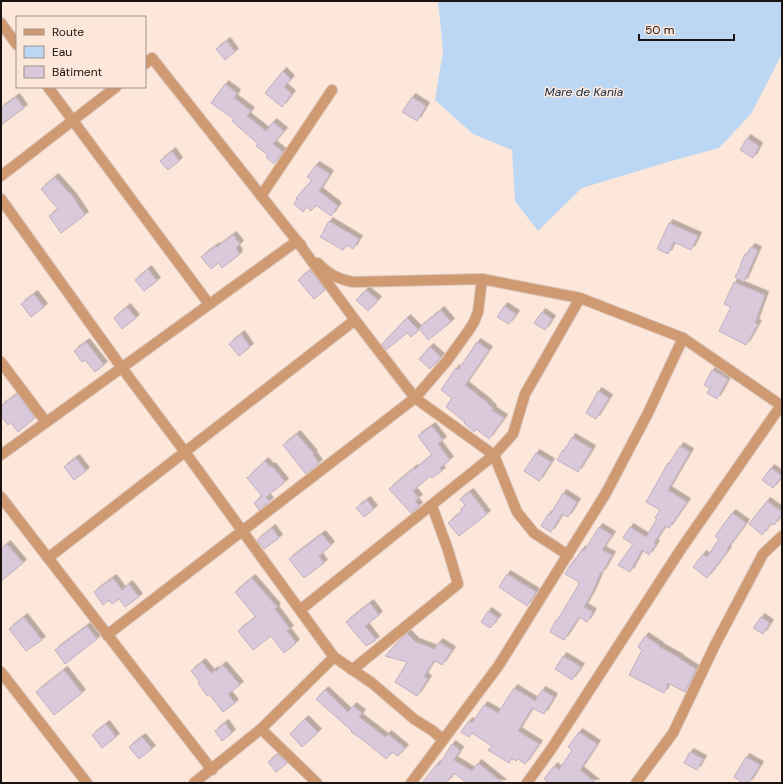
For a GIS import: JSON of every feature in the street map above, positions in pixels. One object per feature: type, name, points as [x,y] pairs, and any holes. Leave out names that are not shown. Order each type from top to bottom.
[{"type":"street","points":[[1,23],[16,43]]},
{"type":"street","points":[[146,63],[152,58],[297,241],[415,398],[494,455],[517,512],[534,533],[568,555]]},
{"type":"street","points":[[49,88],[209,304]]},
{"type":"street","points":[[1,176],[115,88]]},
{"type":"street","points":[[261,196],[332,90]]},
{"type":"street","points":[[1,198],[122,368],[334,657],[372,683],[414,719],[433,731],[443,740]]},
{"type":"street","points":[[1,455],[297,241]]},
{"type":"street","points":[[297,241],[321,267],[338,278],[344,280],[362,282],[482,279],[580,298],[682,338],[782,405],[681,549],[552,748],[527,783]]},
{"type":"street","points":[[107,635],[415,398],[446,362],[474,322],[478,312],[482,279]]},
{"type":"street","points":[[300,610],[494,455],[513,434],[526,394],[580,298]]},
{"type":"street","points":[[48,558],[355,320]]},
{"type":"street","points":[[411,783],[499,665],[606,493],[648,413],[682,338]]},
{"type":"street","points":[[1,362],[46,422]]},
{"type":"street","points":[[1,497],[212,770]]},
{"type":"street","points":[[352,670],[458,584],[448,550],[432,506]]},
{"type":"street","points":[[636,783],[672,733],[762,554],[782,536]]},
{"type":"street","points":[[194,783],[261,729],[334,657]]},
{"type":"street","points":[[1,672],[87,783]]},
{"type":"street","points":[[261,729],[317,783]]},
{"type":"water","name":"Mare de Kania","points":[[438,1],[782,1],[782,54],[751,114],[719,148],[582,188],[538,231],[515,201],[512,150],[473,134],[435,100],[443,51]]},
{"type":"building","points":[[227,41],[235,52],[225,60],[216,49]]},
{"type":"building","points":[[283,71],[291,79],[284,87],[292,94],[282,107],[265,93]]},
{"type":"building","points":[[225,84],[237,93],[234,98],[251,111],[247,116],[266,131],[273,122],[284,131],[273,144],[283,152],[274,164],[266,157],[268,155],[256,146],[258,144],[232,121],[234,119],[211,103]]},
{"type":"building","points":[[16,97],[24,108],[1,125],[1,108]]},
{"type":"building","points":[[412,97],[426,106],[417,121],[402,112]]},
{"type":"building","points":[[747,138],[759,146],[753,158],[740,150]]},
{"type":"building","points":[[172,151],[179,161],[168,170],[160,161]]},
{"type":"building","points":[[316,165],[330,174],[319,191],[338,206],[331,216],[316,205],[311,211],[307,207],[303,212],[294,204],[297,199],[296,198],[312,180],[307,177]]},
{"type":"building","points":[[55,177],[73,197],[85,215],[61,233],[49,216],[58,209],[41,189]]},
{"type":"building","points":[[329,221],[359,239],[353,249],[347,245],[343,250],[320,237]]},
{"type":"building","points":[[669,223],[698,236],[691,250],[674,242],[668,254],[657,249]]},
{"type":"building","points":[[233,235],[240,244],[236,248],[239,255],[222,268],[218,263],[211,269],[201,257]]},
{"type":"building","points":[[751,247],[758,250],[744,282],[735,277],[745,254],[747,255]]},
{"type":"building","points":[[148,269],[157,281],[144,291],[135,280]]},
{"type":"building","points":[[310,270],[325,290],[314,299],[298,280]]},
{"type":"building","points":[[734,282],[765,295],[755,323],[758,324],[746,345],[719,331],[731,307],[724,304]]},
{"type":"building","points":[[366,290],[378,300],[368,311],[356,300]]},
{"type":"building","points":[[34,294],[44,307],[31,317],[21,304]]},
{"type":"building","points":[[504,306],[516,314],[509,324],[497,317]]},
{"type":"building","points":[[127,307],[136,318],[122,329],[114,318]]},
{"type":"building","points":[[441,310],[451,322],[428,340],[419,328]]},
{"type":"building","points":[[542,312],[552,319],[545,330],[534,323]]},
{"type":"building","points":[[407,318],[419,330],[411,337],[407,333],[386,350],[382,344]]},
{"type":"building","points":[[241,334],[250,347],[239,356],[229,344]]},
{"type":"building","points":[[86,342],[104,365],[95,372],[85,360],[82,362],[74,351]]},
{"type":"building","points":[[477,342],[489,350],[465,385],[488,403],[493,408],[492,410],[504,418],[489,439],[476,429],[474,432],[464,423],[465,422],[446,407],[452,398],[441,390],[456,368],[458,370]]},
{"type":"building","points":[[430,347],[441,357],[430,369],[419,359]]},
{"type":"building","points":[[712,370],[728,379],[717,399],[707,393],[710,388],[704,385]]},
{"type":"building","points":[[598,391],[609,398],[596,419],[586,413]]},
{"type":"building","points":[[17,394],[35,418],[18,432],[11,423],[8,425],[1,416],[1,406]]},
{"type":"building","points":[[432,426],[443,440],[438,444],[450,460],[440,468],[442,471],[432,478],[430,476],[413,491],[419,498],[415,501],[419,506],[411,513],[389,489],[432,455],[418,436]]},
{"type":"building","points":[[297,434],[314,454],[313,455],[319,463],[306,474],[283,445]]},
{"type":"building","points":[[572,437],[592,449],[578,472],[557,460]]},
{"type":"building","points":[[680,446],[690,452],[668,490],[687,502],[669,528],[665,526],[654,543],[656,544],[649,555],[642,550],[630,572],[618,565],[633,544],[623,538],[630,527],[646,537],[657,519],[655,518],[660,510],[646,502],[668,463],[669,464]]},
{"type":"building","points":[[536,453],[551,462],[539,481],[524,471]]},
{"type":"building","points":[[76,458],[86,471],[74,480],[64,467]]},
{"type":"building","points":[[265,461],[270,467],[272,466],[285,482],[266,497],[270,501],[259,510],[254,503],[262,496],[247,478]]},
{"type":"building","points":[[771,468],[782,476],[773,488],[762,480]]},
{"type":"building","points":[[470,492],[487,514],[459,536],[448,523],[462,511],[461,509],[465,505],[460,499]]},
{"type":"building","points":[[563,493],[577,502],[568,517],[562,514],[551,532],[541,526],[548,514],[550,515]]},
{"type":"building","points":[[367,500],[374,509],[364,517],[356,508]]},
{"type":"building","points":[[767,501],[782,512],[782,514],[774,525],[771,523],[762,535],[749,524]]},
{"type":"building","points":[[732,513],[746,523],[707,578],[693,567],[703,554],[707,557],[719,539],[715,536]]},
{"type":"building","points":[[599,527],[612,535],[602,550],[612,555],[602,573],[601,572],[584,607],[593,612],[587,622],[579,617],[564,640],[550,632],[579,584],[579,582],[565,574],[582,549],[584,551]]},
{"type":"building","points":[[272,528],[279,538],[264,549],[257,540]]},
{"type":"building","points":[[322,534],[331,545],[319,556],[324,563],[304,578],[289,559]]},
{"type":"building","points":[[7,544],[23,563],[1,581],[1,549]]},
{"type":"building","points":[[507,574],[536,592],[527,606],[499,587]]},
{"type":"building","points":[[113,578],[122,590],[129,584],[139,597],[125,607],[119,599],[112,604],[109,600],[103,605],[94,592]]},
{"type":"building","points":[[252,578],[277,607],[275,609],[290,629],[287,631],[296,643],[284,653],[271,636],[253,650],[238,631],[256,617],[235,592]]},
{"type":"building","points":[[370,603],[379,615],[365,626],[376,640],[366,646],[346,622]]},
{"type":"building","points":[[488,611],[498,618],[490,628],[481,622]]},
{"type":"building","points":[[24,617],[42,640],[26,651],[9,629]]},
{"type":"building","points":[[761,617],[770,623],[763,634],[753,628]]},
{"type":"building","points":[[87,626],[97,639],[65,664],[55,650]]},
{"type":"building","points":[[407,633],[416,642],[435,649],[439,642],[452,650],[442,665],[434,660],[424,676],[428,679],[417,696],[395,682],[407,662],[385,656]]},
{"type":"building","points":[[645,636],[696,669],[685,692],[668,683],[664,693],[629,675],[642,650],[638,647]]},
{"type":"building","points":[[563,656],[581,667],[572,680],[555,669]]},
{"type":"building","points":[[202,662],[211,673],[223,665],[240,685],[228,694],[235,703],[223,712],[209,694],[207,696],[198,683],[200,682],[191,671]]},
{"type":"building","points":[[64,670],[82,693],[54,715],[36,692]]},
{"type":"building","points":[[514,688],[535,701],[542,690],[554,697],[544,714],[532,708],[518,731],[539,744],[525,764],[518,759],[516,761],[512,758],[509,763],[488,750],[492,746],[472,733],[469,737],[461,732],[469,721],[472,723],[484,705],[498,713]]},
{"type":"building","points":[[325,690],[348,712],[353,706],[362,713],[359,717],[385,737],[388,734],[405,748],[398,756],[392,752],[386,759],[351,732],[352,731],[316,699]]},
{"type":"building","points":[[305,719],[318,732],[302,747],[290,734]]},
{"type":"building","points":[[225,723],[232,733],[222,741],[215,731]]},
{"type":"building","points":[[106,724],[116,737],[102,748],[92,735]]},
{"type":"building","points":[[579,732],[597,744],[580,770],[596,783],[549,783],[544,779],[554,766],[559,770],[572,750],[568,747]]},
{"type":"building","points":[[142,737],[152,749],[139,759],[129,747]]},
{"type":"building","points":[[452,744],[460,750],[454,760],[472,771],[478,763],[503,783],[467,783],[454,773],[446,783],[422,783],[437,764],[439,765]]},
{"type":"building","points":[[690,752],[703,759],[697,770],[684,763]]},
{"type":"building","points":[[278,754],[287,763],[276,772],[268,762]]},
{"type":"building","points":[[746,757],[760,765],[749,783],[743,783],[734,777]]}]
